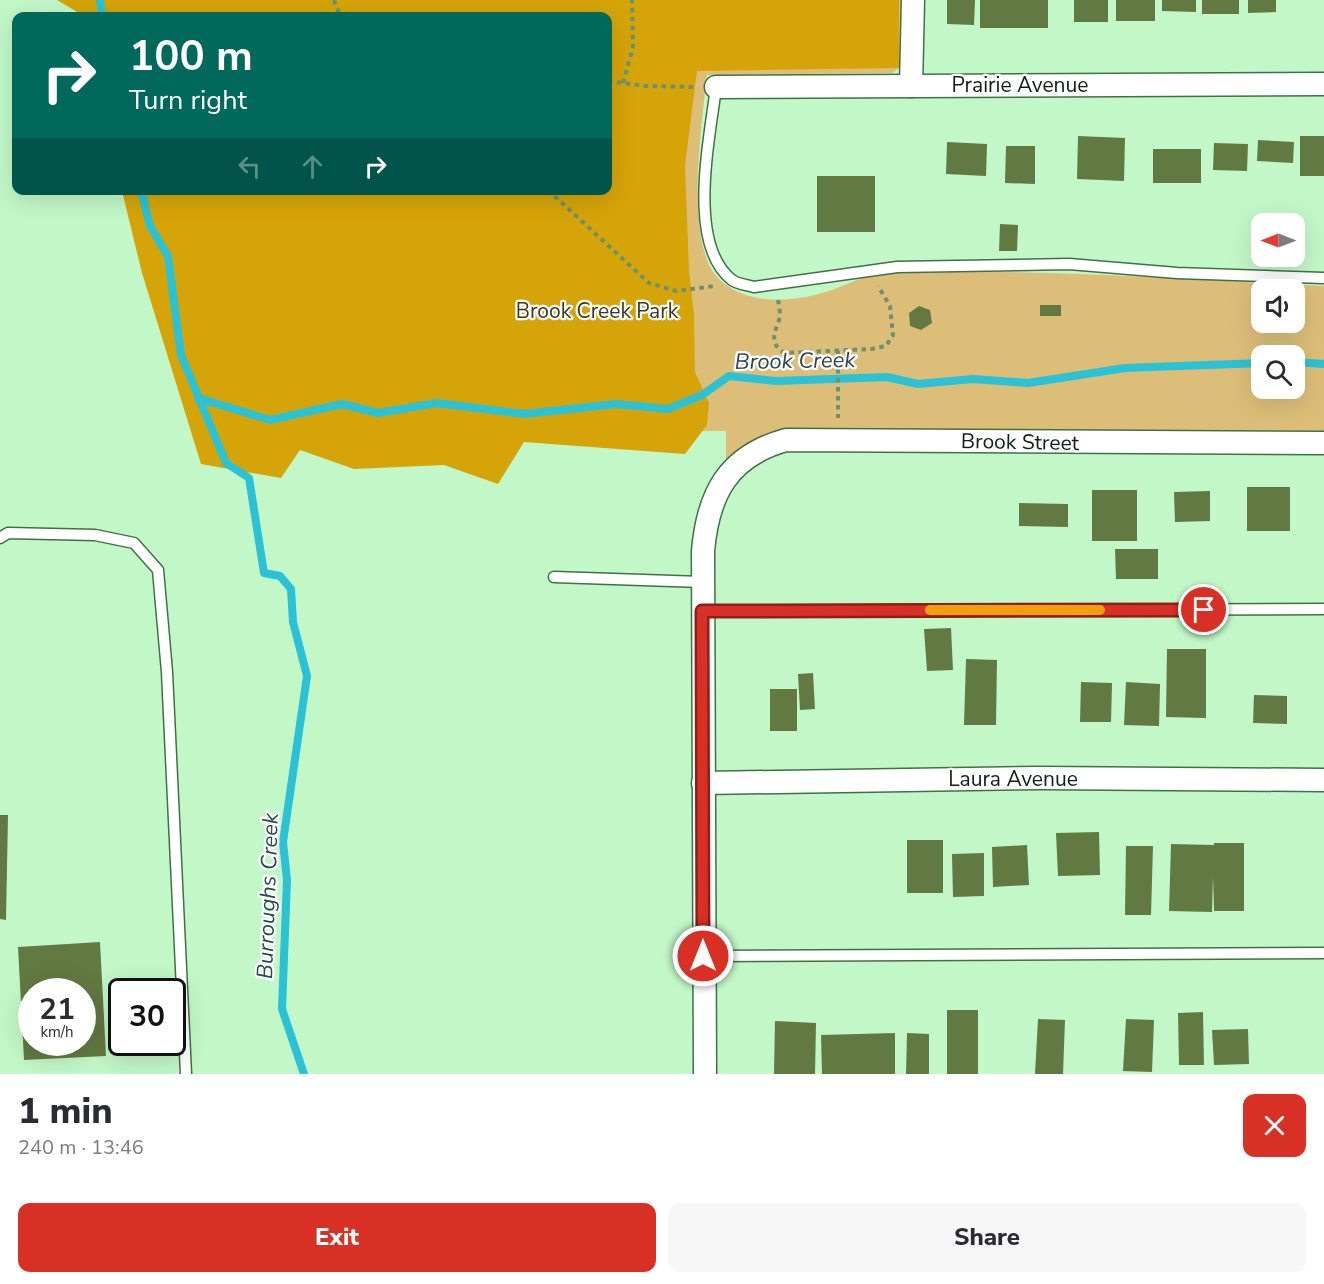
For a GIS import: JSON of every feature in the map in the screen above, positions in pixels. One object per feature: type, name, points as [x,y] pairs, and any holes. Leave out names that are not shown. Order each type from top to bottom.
[{"type":"street","points":[[911,86],[913,0]]},
{"type":"street","name":"Prairie Avenue","points":[[717,87],[1324,84]]},
{"type":"street","name":"Brook Street","points":[[702,582],[705,526],[716,493],[726,476],[754,453],[786,440],[1324,443]]},
{"type":"street","points":[[702,582],[705,1074]]},
{"type":"street","name":"Laura Avenue","points":[[702,783],[1041,778],[1324,780]]},
{"type":"lane","points":[[717,87],[705,198],[708,238],[715,261],[733,281],[754,287],[897,267],[1069,264],[1177,273],[1324,278]]},
{"type":"lane","points":[[0,538],[8,533],[95,535],[134,543],[158,570],[167,672],[186,1074]]},
{"type":"lane","points":[[554,577],[702,582]]},
{"type":"lane","points":[[702,611],[1324,609]]},
{"type":"lane","points":[[703,956],[1324,953]]},
{"type":"path","points":[[623,83],[633,47],[632,0]]},
{"type":"path","points":[[612,82],[717,87]]},
{"type":"path","points":[[553,195],[650,283],[676,291],[702,289],[733,281]]},
{"type":"path","points":[[777,284],[780,318],[773,334],[779,349],[785,353],[886,346],[893,335],[890,306],[868,270]]},
{"type":"path","points":[[838,351],[838,402]]},
{"type":"green space","points":[[57,0],[899,0],[899,68],[697,71],[685,166],[695,372],[709,403],[707,425],[685,454],[524,442],[498,484],[444,465],[354,469],[300,450],[281,478],[201,464],[142,273],[123,195],[612,195],[612,12],[77,12]]},
{"type":"green space","name":"Brook Creek Park","points":[[124,0],[904,0],[901,67],[892,73],[707,75],[699,151],[698,211],[701,238],[708,261],[718,278],[730,287],[743,294],[771,300],[815,295],[871,275],[909,272],[1066,273],[1251,282],[1251,333],[1305,333],[1305,285],[1324,286],[1324,435],[791,431],[726,462],[726,431],[246,431],[600,195],[612,195],[612,12],[128,12]]},
{"type":"building","points":[[947,0],[975,0],[974,25],[947,24]]},
{"type":"building","points":[[980,0],[1048,0],[1048,28],[980,28]]},
{"type":"building","points":[[1074,0],[1108,0],[1108,22],[1074,22]]},
{"type":"building","points":[[1116,0],[1155,0],[1155,21],[1116,21]]},
{"type":"building","points":[[1162,0],[1196,0],[1196,12],[1162,11]]},
{"type":"building","points":[[1202,0],[1239,0],[1239,14],[1202,14]]},
{"type":"building","points":[[1248,0],[1276,0],[1276,12],[1248,13]]},
{"type":"building","points":[[1078,136],[1125,138],[1124,181],[1077,179]]},
{"type":"building","points":[[1300,136],[1324,136],[1324,176],[1300,176]]},
{"type":"building","points":[[1258,140],[1294,142],[1293,163],[1257,161]]},
{"type":"building","points":[[947,142],[987,144],[986,176],[946,174]]},
{"type":"building","points":[[1214,143],[1248,144],[1247,171],[1213,170]]},
{"type":"building","points":[[1006,146],[1035,146],[1035,184],[1005,183]]},
{"type":"building","points":[[1153,149],[1201,149],[1201,183],[1153,183]]},
{"type":"building","points":[[817,176],[875,176],[875,232],[817,232]]},
{"type":"building","points":[[1000,224],[1018,225],[1017,251],[999,251]]},
{"type":"building","points":[[1040,305],[1061,305],[1061,316],[1040,316]]},
{"type":"building","points":[[919,306],[930,310],[932,323],[921,330],[910,326],[909,313]]},
{"type":"building","points":[[1247,487],[1290,487],[1290,531],[1247,531]]},
{"type":"building","points":[[1092,490],[1137,490],[1137,541],[1092,541]]},
{"type":"building","points":[[1210,491],[1210,521],[1175,522],[1174,492]]},
{"type":"building","points":[[1019,503],[1068,504],[1068,527],[1019,526]]},
{"type":"building","points":[[1115,549],[1158,549],[1158,579],[1116,579]]},
{"type":"building","points":[[951,628],[953,670],[927,671],[924,629]]},
{"type":"building","points":[[1167,649],[1206,649],[1206,718],[1166,717]]},
{"type":"building","points":[[966,659],[997,660],[996,725],[964,725]]},
{"type":"building","points":[[813,673],[815,709],[800,710],[798,674]]},
{"type":"building","points":[[1081,682],[1112,683],[1111,722],[1080,722]]},
{"type":"building","points":[[1126,682],[1160,684],[1159,726],[1124,725]]},
{"type":"building","points":[[770,689],[797,689],[797,731],[770,731]]},
{"type":"building","points":[[1254,695],[1287,696],[1287,724],[1253,723]]},
{"type":"building","points":[[0,815],[8,815],[6,920],[0,919]]},
{"type":"building","points":[[1099,832],[1100,875],[1058,876],[1056,833]]},
{"type":"building","points":[[907,840],[943,840],[943,893],[907,893]]},
{"type":"building","points":[[1214,843],[1244,843],[1244,911],[1214,911],[1213,876],[1212,912],[1169,911],[1171,844],[1214,845]]},
{"type":"building","points":[[1027,845],[1029,885],[993,887],[992,847]]},
{"type":"building","points":[[1126,846],[1153,846],[1151,915],[1125,915]]},
{"type":"building","points":[[984,853],[984,896],[953,897],[952,854]]},
{"type":"building","points":[[100,942],[106,1056],[24,1060],[24,1056],[96,1056],[96,978],[20,978],[18,947]]},
{"type":"building","points":[[947,1010],[978,1010],[978,1074],[947,1074]]},
{"type":"building","points":[[1203,1012],[1204,1065],[1179,1065],[1178,1013]]},
{"type":"building","points":[[1038,1019],[1065,1020],[1063,1074],[1035,1074]]},
{"type":"building","points":[[1126,1019],[1154,1020],[1152,1072],[1123,1071]]},
{"type":"building","points":[[775,1021],[816,1023],[815,1074],[774,1074]]},
{"type":"building","points":[[1248,1029],[1249,1064],[1214,1065],[1212,1030]]},
{"type":"building","points":[[895,1033],[895,1074],[822,1074],[821,1035]]},
{"type":"building","points":[[907,1033],[929,1034],[929,1074],[906,1074]]},
{"type":"waterway","name":"Burroughs Creek","points":[[100,0],[102,12]]},
{"type":"waterway","name":"Burroughs Creek","points":[[142,195],[150,226],[168,256],[181,355],[226,463],[249,478],[264,573],[280,576],[291,589],[293,622],[307,676],[283,842],[287,880],[282,1009],[304,1074]]},
{"type":"waterway","name":"Brook Creek","points":[[198,398],[270,420],[342,404],[378,413],[437,403],[524,414],[616,404],[668,409],[702,395],[729,376],[776,381],[887,377],[918,384],[973,379],[1028,383],[1125,368],[1251,363]]},
{"type":"waterway","name":"Brook Creek","points":[[1305,363],[1324,364]]},
{"type":"slow traffic","points":[[930,610],[1100,610]]},
{"type":"route","points":[[703,956],[702,611],[1204,610]]}]
